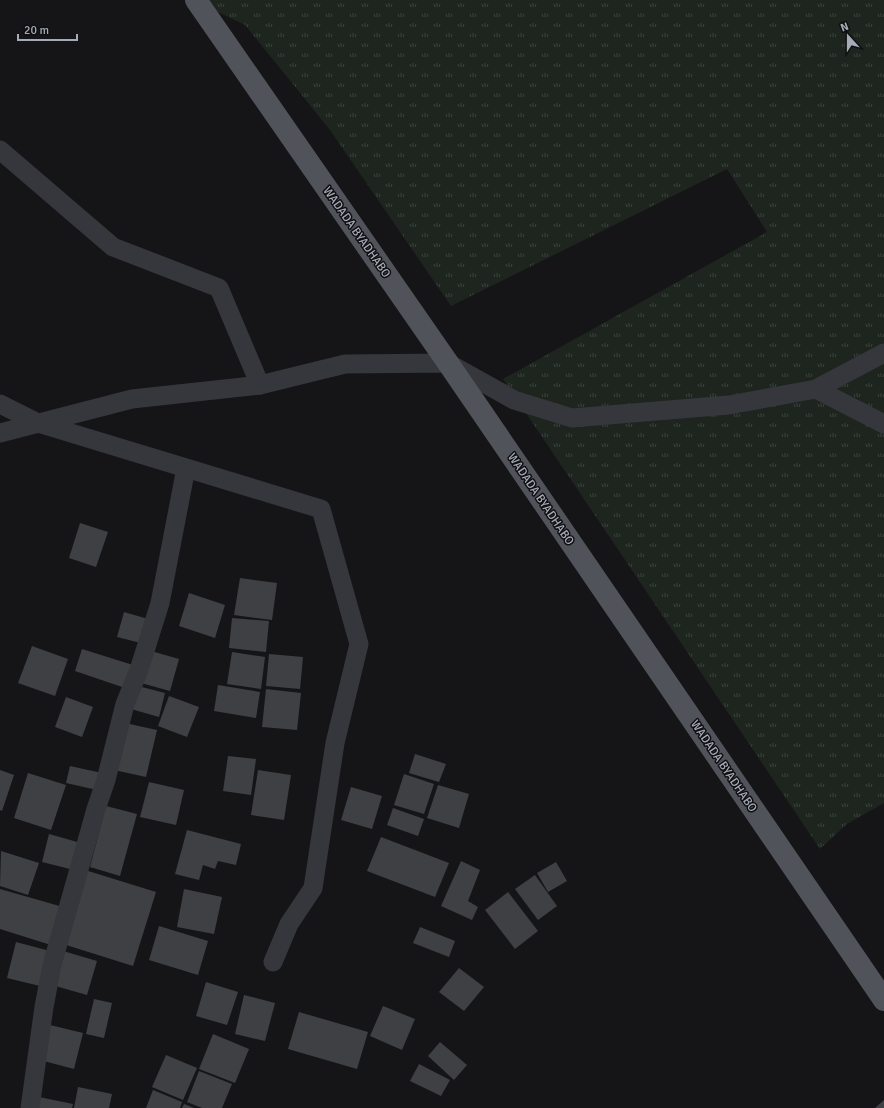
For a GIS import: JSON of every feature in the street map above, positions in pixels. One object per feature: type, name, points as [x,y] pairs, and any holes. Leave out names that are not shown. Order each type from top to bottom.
[{"type":"main road","name":"WADADA BYADHABO","points":[[196,0],[448,363],[884,1000]]},
{"type":"street","points":[[0,150],[113,247],[219,288],[260,385]]},
{"type":"street","points":[[0,433],[132,399],[260,385],[345,364],[448,363],[514,400],[572,418],[729,405],[816,389],[884,353]]},
{"type":"street","points":[[816,389],[884,424]]},
{"type":"street","points":[[0,404],[38,423],[320,509],[359,644],[335,743],[314,888],[289,924],[273,962]]},
{"type":"street","points":[[30,1108],[44,1007],[52,965],[96,809],[106,780],[125,704],[139,670],[160,603],[186,468]]},
{"type":"green space","points":[[193,0],[884,0],[884,803],[847,824],[820,849],[503,379],[767,232],[727,169],[451,306],[330,130],[245,25]]},
{"type":"building","points":[[80,523],[108,532],[96,567],[69,558]]},
{"type":"building","points":[[240,578],[277,583],[272,620],[234,615]]},
{"type":"building","points":[[189,593],[225,605],[215,638],[179,626]]},
{"type":"building","points":[[124,612],[148,619],[141,643],[117,637]]},
{"type":"building","points":[[232,618],[269,621],[266,652],[229,648]]},
{"type":"building","points":[[32,646],[68,659],[55,696],[18,683]]},
{"type":"building","points":[[82,649],[133,665],[125,688],[75,671]]},
{"type":"building","points":[[151,651],[179,659],[170,691],[141,683]]},
{"type":"building","points":[[232,652],[265,657],[261,689],[227,684]]},
{"type":"building","points":[[269,654],[303,657],[300,689],[266,686]]},
{"type":"building","points":[[218,685],[260,692],[256,718],[214,711]]},
{"type":"building","points":[[138,686],[165,693],[159,717],[131,709]]},
{"type":"building","points":[[266,689],[301,693],[297,730],[262,727]]},
{"type":"building","points":[[169,696],[199,707],[187,737],[158,726]]},
{"type":"building","points":[[66,697],[93,707],[82,737],[55,727]]},
{"type":"building","points":[[125,723],[157,730],[146,777],[114,770]]},
{"type":"building","points":[[415,754],[446,764],[439,782],[409,773]]},
{"type":"building","points":[[228,756],[256,759],[251,795],[223,791]]},
{"type":"building","points":[[70,766],[102,773],[97,790],[66,783]]},
{"type":"building","points":[[0,770],[14,775],[2,811],[0,810]]},
{"type":"building","points":[[258,770],[291,775],[284,820],[251,815]]},
{"type":"building","points":[[28,773],[66,785],[51,830],[14,818]]},
{"type":"building","points":[[404,774],[434,784],[424,814],[394,805]]},
{"type":"building","points":[[149,782],[184,790],[176,825],[140,817]]},
{"type":"building","points":[[438,785],[469,794],[459,828],[427,818]]},
{"type":"building","points":[[351,787],[382,796],[372,829],[341,820]]},
{"type":"building","points":[[106,806],[137,814],[120,876],[90,867]]},
{"type":"building","points":[[393,808],[424,819],[418,836],[387,825]]},
{"type":"building","points":[[187,830],[241,844],[236,865],[218,861],[215,869],[203,865],[199,880],[175,874]]},
{"type":"building","points":[[49,834],[81,843],[74,870],[42,862]]},
{"type":"building","points":[[381,837],[449,863],[435,897],[367,871]]},
{"type":"building","points":[[1,851],[39,863],[28,895],[0,886]]},
{"type":"building","points":[[461,861],[480,870],[468,901],[478,907],[472,920],[441,906]]},
{"type":"building","points":[[556,862],[567,881],[548,892],[537,873]]},
{"type":"building","points":[[85,870],[156,892],[133,966],[63,944]]},
{"type":"building","points":[[535,875],[557,906],[538,920],[515,889]]},
{"type":"building","points":[[0,889],[63,907],[51,945],[0,929]]},
{"type":"building","points":[[184,889],[222,897],[214,934],[177,927]]},
{"type":"building","points":[[508,892],[538,931],[515,949],[485,910]]},
{"type":"building","points":[[159,926],[208,941],[198,975],[149,960]]},
{"type":"building","points":[[420,927],[455,941],[449,957],[413,943]]},
{"type":"building","points":[[16,942],[50,951],[40,986],[7,978]]},
{"type":"building","points":[[63,951],[97,961],[87,995],[52,985]]},
{"type":"building","points":[[459,968],[484,987],[464,1011],[439,992]]},
{"type":"building","points":[[206,982],[238,992],[227,1025],[196,1016]]},
{"type":"building","points":[[244,995],[275,1003],[265,1041],[235,1034]]},
{"type":"building","points":[[94,999],[112,1003],[104,1038],[86,1034]]},
{"type":"building","points":[[383,1006],[415,1019],[402,1050],[370,1036]]},
{"type":"building","points":[[299,1012],[368,1032],[357,1069],[288,1049]]},
{"type":"building","points":[[50,1025],[83,1033],[74,1069],[40,1060]]},
{"type":"building","points":[[213,1034],[249,1049],[235,1083],[199,1069]]},
{"type":"building","points":[[440,1042],[467,1065],[454,1080],[428,1056]]},
{"type":"building","points":[[166,1055],[197,1068],[183,1100],[152,1087]]},
{"type":"building","points":[[419,1064],[450,1080],[441,1096],[410,1081]]},
{"type":"building","points":[[199,1071],[232,1084],[222,1108],[202,1108],[187,1102]]},
{"type":"building","points":[[78,1087],[112,1094],[109,1108],[74,1108]]},
{"type":"building","points":[[153,1090],[182,1102],[180,1108],[146,1108]]},
{"type":"building","points":[[39,1097],[73,1104],[72,1108],[36,1108]]},
{"type":"building","points":[[884,1100],[884,1108],[875,1108]]},
{"type":"building","points":[[184,1104],[194,1108],[182,1108]]}]
